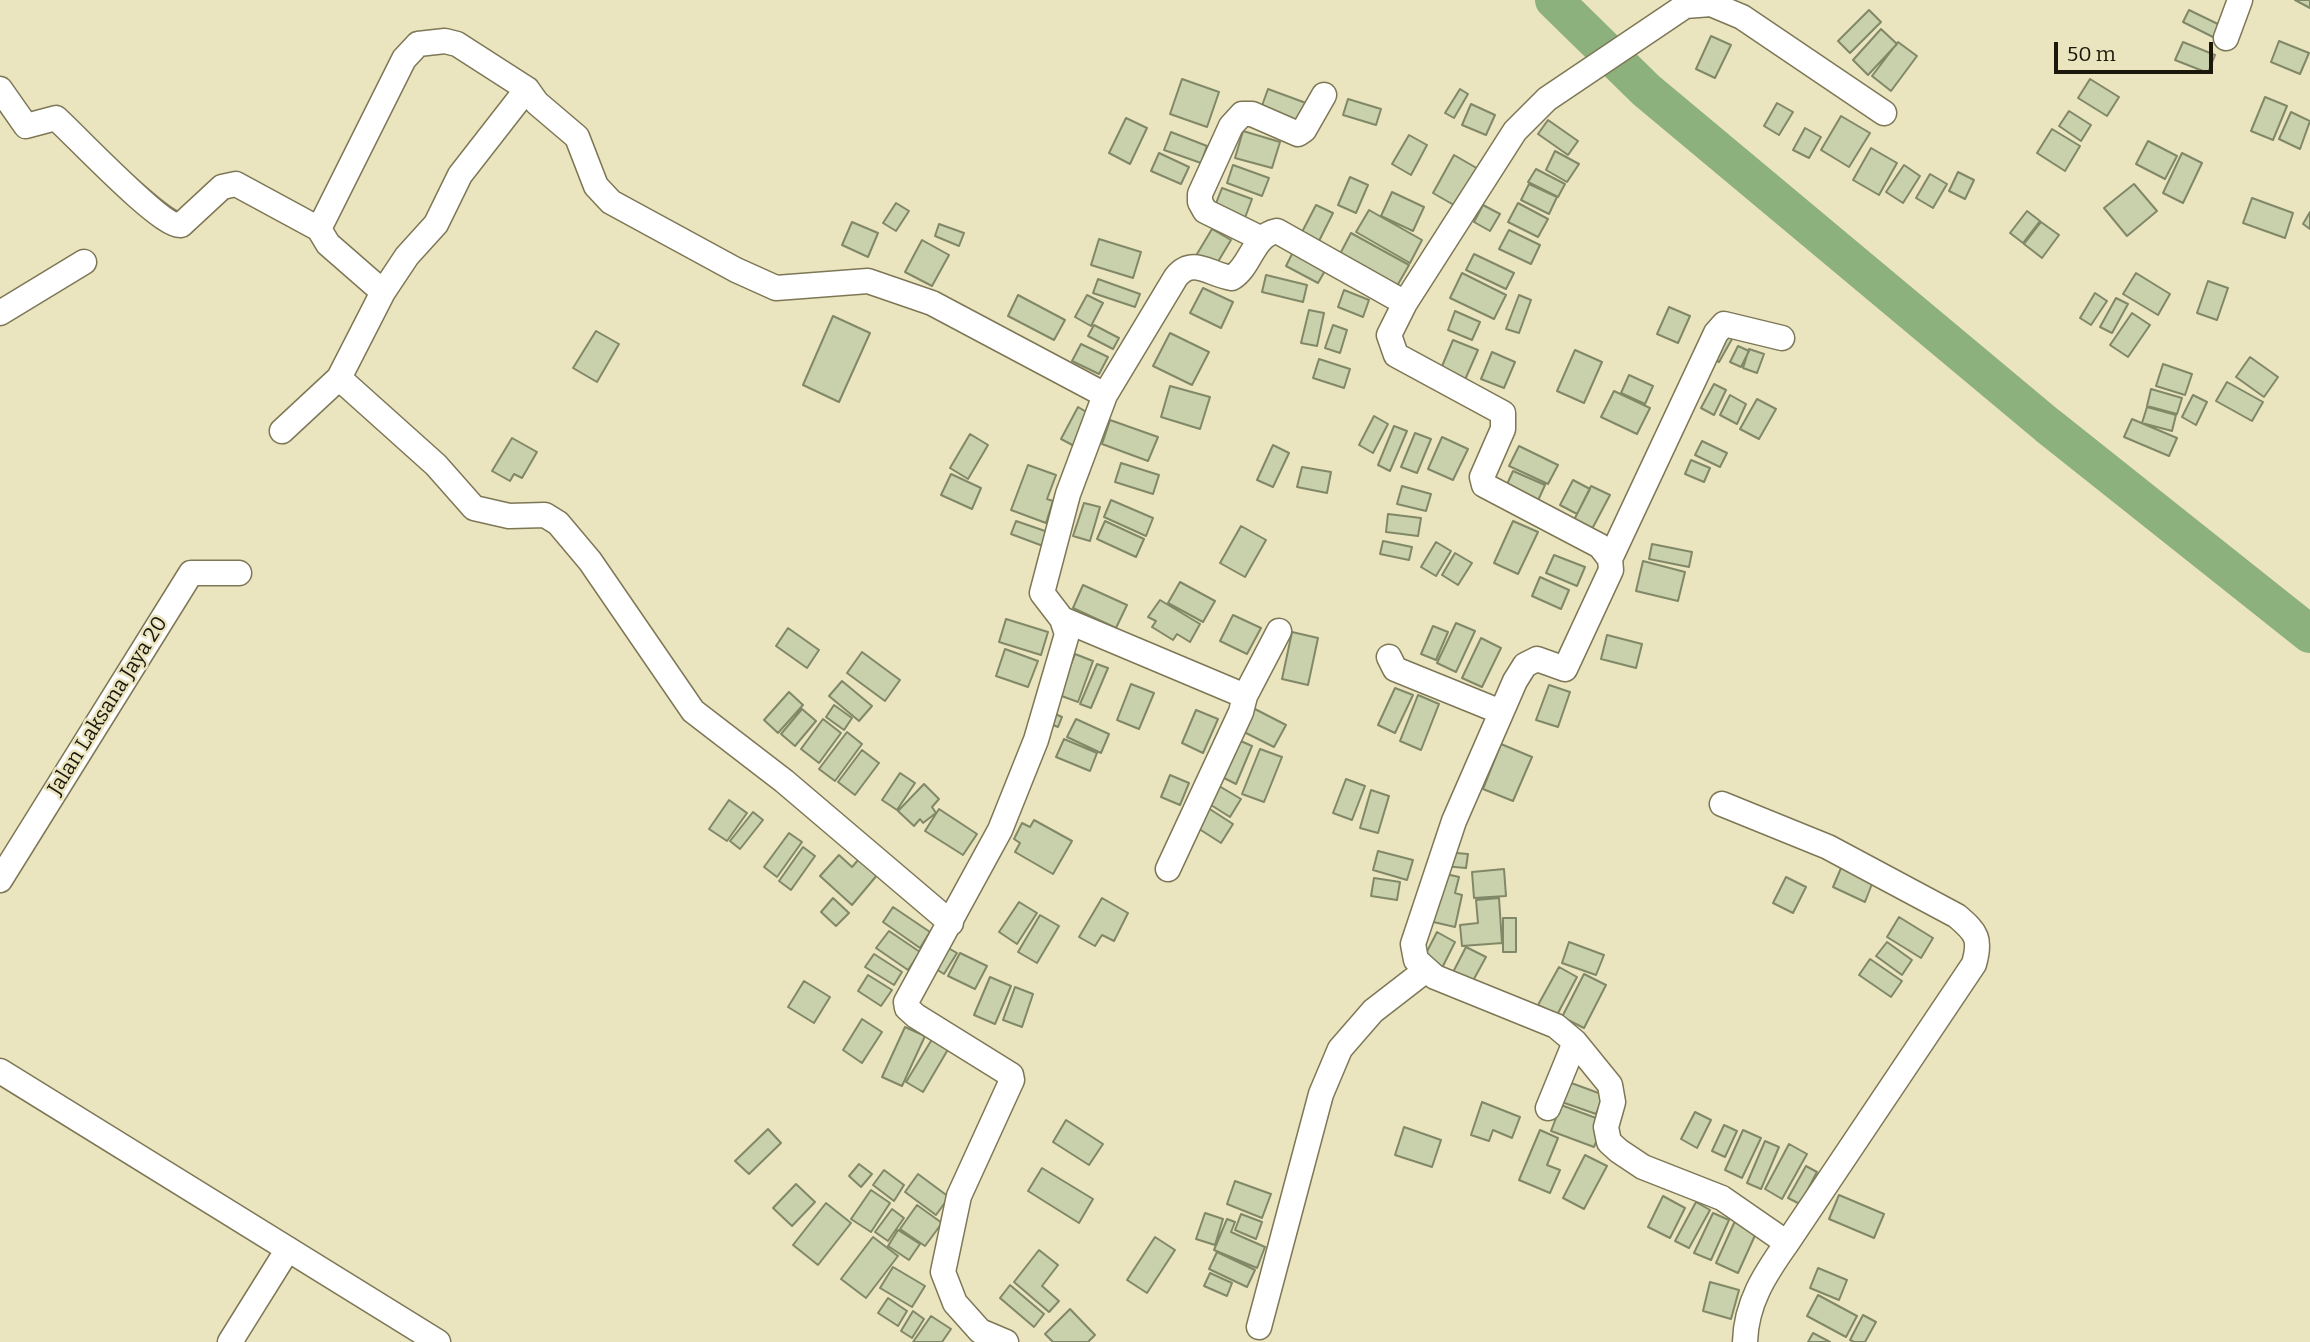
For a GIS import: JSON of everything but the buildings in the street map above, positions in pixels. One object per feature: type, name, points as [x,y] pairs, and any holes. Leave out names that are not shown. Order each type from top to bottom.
[{"type":"street","points":[[2226,38],[2240,0]]},
{"type":"street","points":[[1610,558],[1600,546],[1484,485],[1482,477],[1503,429],[1503,413],[1396,355],[1389,335],[1405,303],[1514,131],[1547,99],[1685,6],[1711,4],[1742,17],[1884,113]]},
{"type":"street","points":[[319,229],[399,68],[418,44],[438,41],[457,44],[527,89],[537,103],[577,137],[596,186],[611,202],[736,270],[776,288],[868,281],[896,289],[932,303],[1105,395]]},
{"type":"street","points":[[0,89],[26,127],[56,118],[136,195],[172,225],[181,225],[222,187],[236,184],[319,229],[328,244],[383,292]]},
{"type":"street","points":[[282,431],[339,378],[383,292],[407,256],[436,224],[460,176],[527,89]]},
{"type":"street","points":[[1260,238],[1205,211],[1200,202],[1200,194],[1231,126],[1242,114],[1252,114],[1298,134],[1304,130],[1324,95]]},
{"type":"street","points":[[1006,1342],[980,1331],[955,1303],[943,1272],[959,1196],[1012,1080],[1010,1075],[916,1016],[907,1009],[906,1002],[1000,830],[1036,740],[1067,635],[1062,619],[1042,593],[1043,584],[1068,494],[1105,395],[1184,267],[1191,265],[1232,278],[1238,274],[1260,238],[1277,231],[1405,303]]},
{"type":"street","points":[[0,313],[84,262]]},
{"type":"street","points":[[1782,338],[1724,324],[1716,333],[1610,558],[1611,570],[1565,669],[1537,659],[1525,665],[1501,712],[1454,821],[1413,944],[1416,960],[1435,977],[1556,1026],[1575,1042],[1610,1085],[1613,1102],[1606,1127],[1609,1142],[1619,1151],[1643,1167],[1722,1198],[1787,1243]]},
{"type":"street","points":[[339,378],[436,465],[474,508],[509,516],[545,515],[558,523],[590,561],[693,711],[784,781],[951,923]]},
{"type":"street","name":"Jalan Laksana Jaya 20","points":[[0,880],[191,573],[239,573]]},
{"type":"street","points":[[1062,619],[1245,696]]},
{"type":"street","points":[[1168,869],[1241,712],[1245,696],[1279,631]]},
{"type":"street","points":[[1389,657],[1395,669],[1501,712]]},
{"type":"street","points":[[1722,804],[1828,847],[1957,916],[1972,928],[1980,945],[1974,964],[1759,1285],[1748,1311],[1745,1342]]},
{"type":"street","points":[[1259,1327],[1321,1094],[1340,1049],[1373,1011],[1426,970]]},
{"type":"street","points":[[1548,1108],[1575,1042]]},
{"type":"street","points":[[0,1071],[438,1342]]},
{"type":"street","points":[[230,1342],[288,1249]]},
{"type":"waterway","points":[[1554,0],[1646,90],[2047,425],[2310,634]]}]
